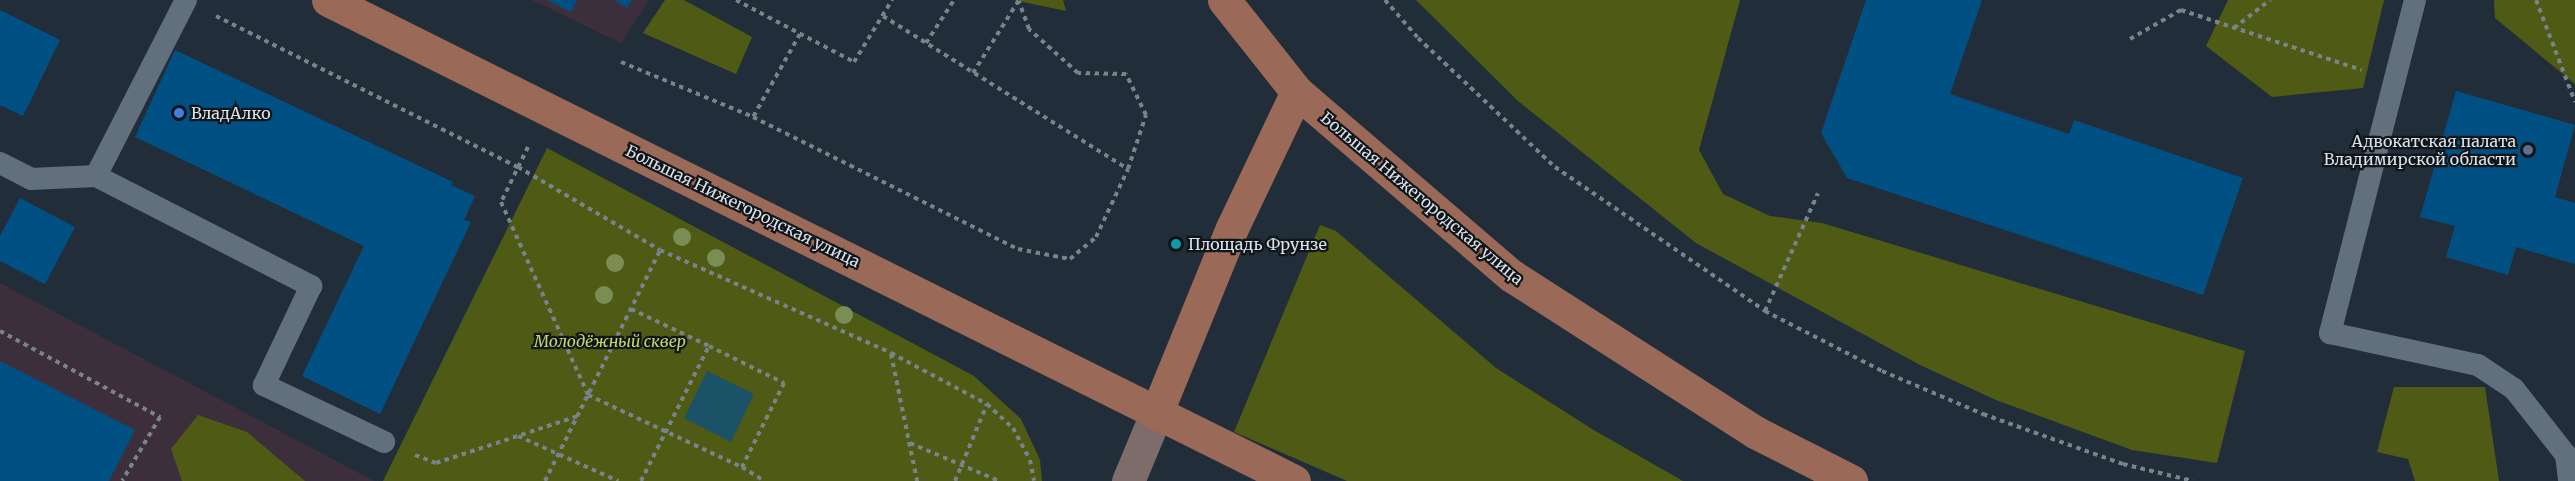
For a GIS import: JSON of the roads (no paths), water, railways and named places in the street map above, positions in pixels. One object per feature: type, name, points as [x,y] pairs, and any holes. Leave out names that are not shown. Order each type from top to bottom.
[{"type":"main road","name":"Большая Нижегородская улица","points":[[328,0],[1294,481]]},
{"type":"main road","name":"Большая Нижегородская улица","points":[[1224,0],[1297,92],[1512,276],[1755,432],[1851,481]]},
{"type":"main road","points":[[1128,481],[1232,228],[1297,92]]},
{"type":"lane","points":[[2415,0],[2330,333],[2478,365],[2514,389],[2566,455],[2569,481]]},
{"type":"lane","points":[[96,176],[186,1]]},
{"type":"lane","points":[[0,163],[32,179],[96,176],[311,286],[264,385],[384,442]]},
{"type":"water","points":[[707,371],[754,394],[731,442],[684,418]]},
{"type":"place","name":"ВладАлко","points":[[179,113]]},
{"type":"place","name":"Адвокатская палата Владимирской области","points":[[2528,150]]},
{"type":"place","name":"Площадь Фрунзе","points":[[1176,244]]},
{"type":"park label","name":"Молодёжный сквер","points":[[610,341]]}]
